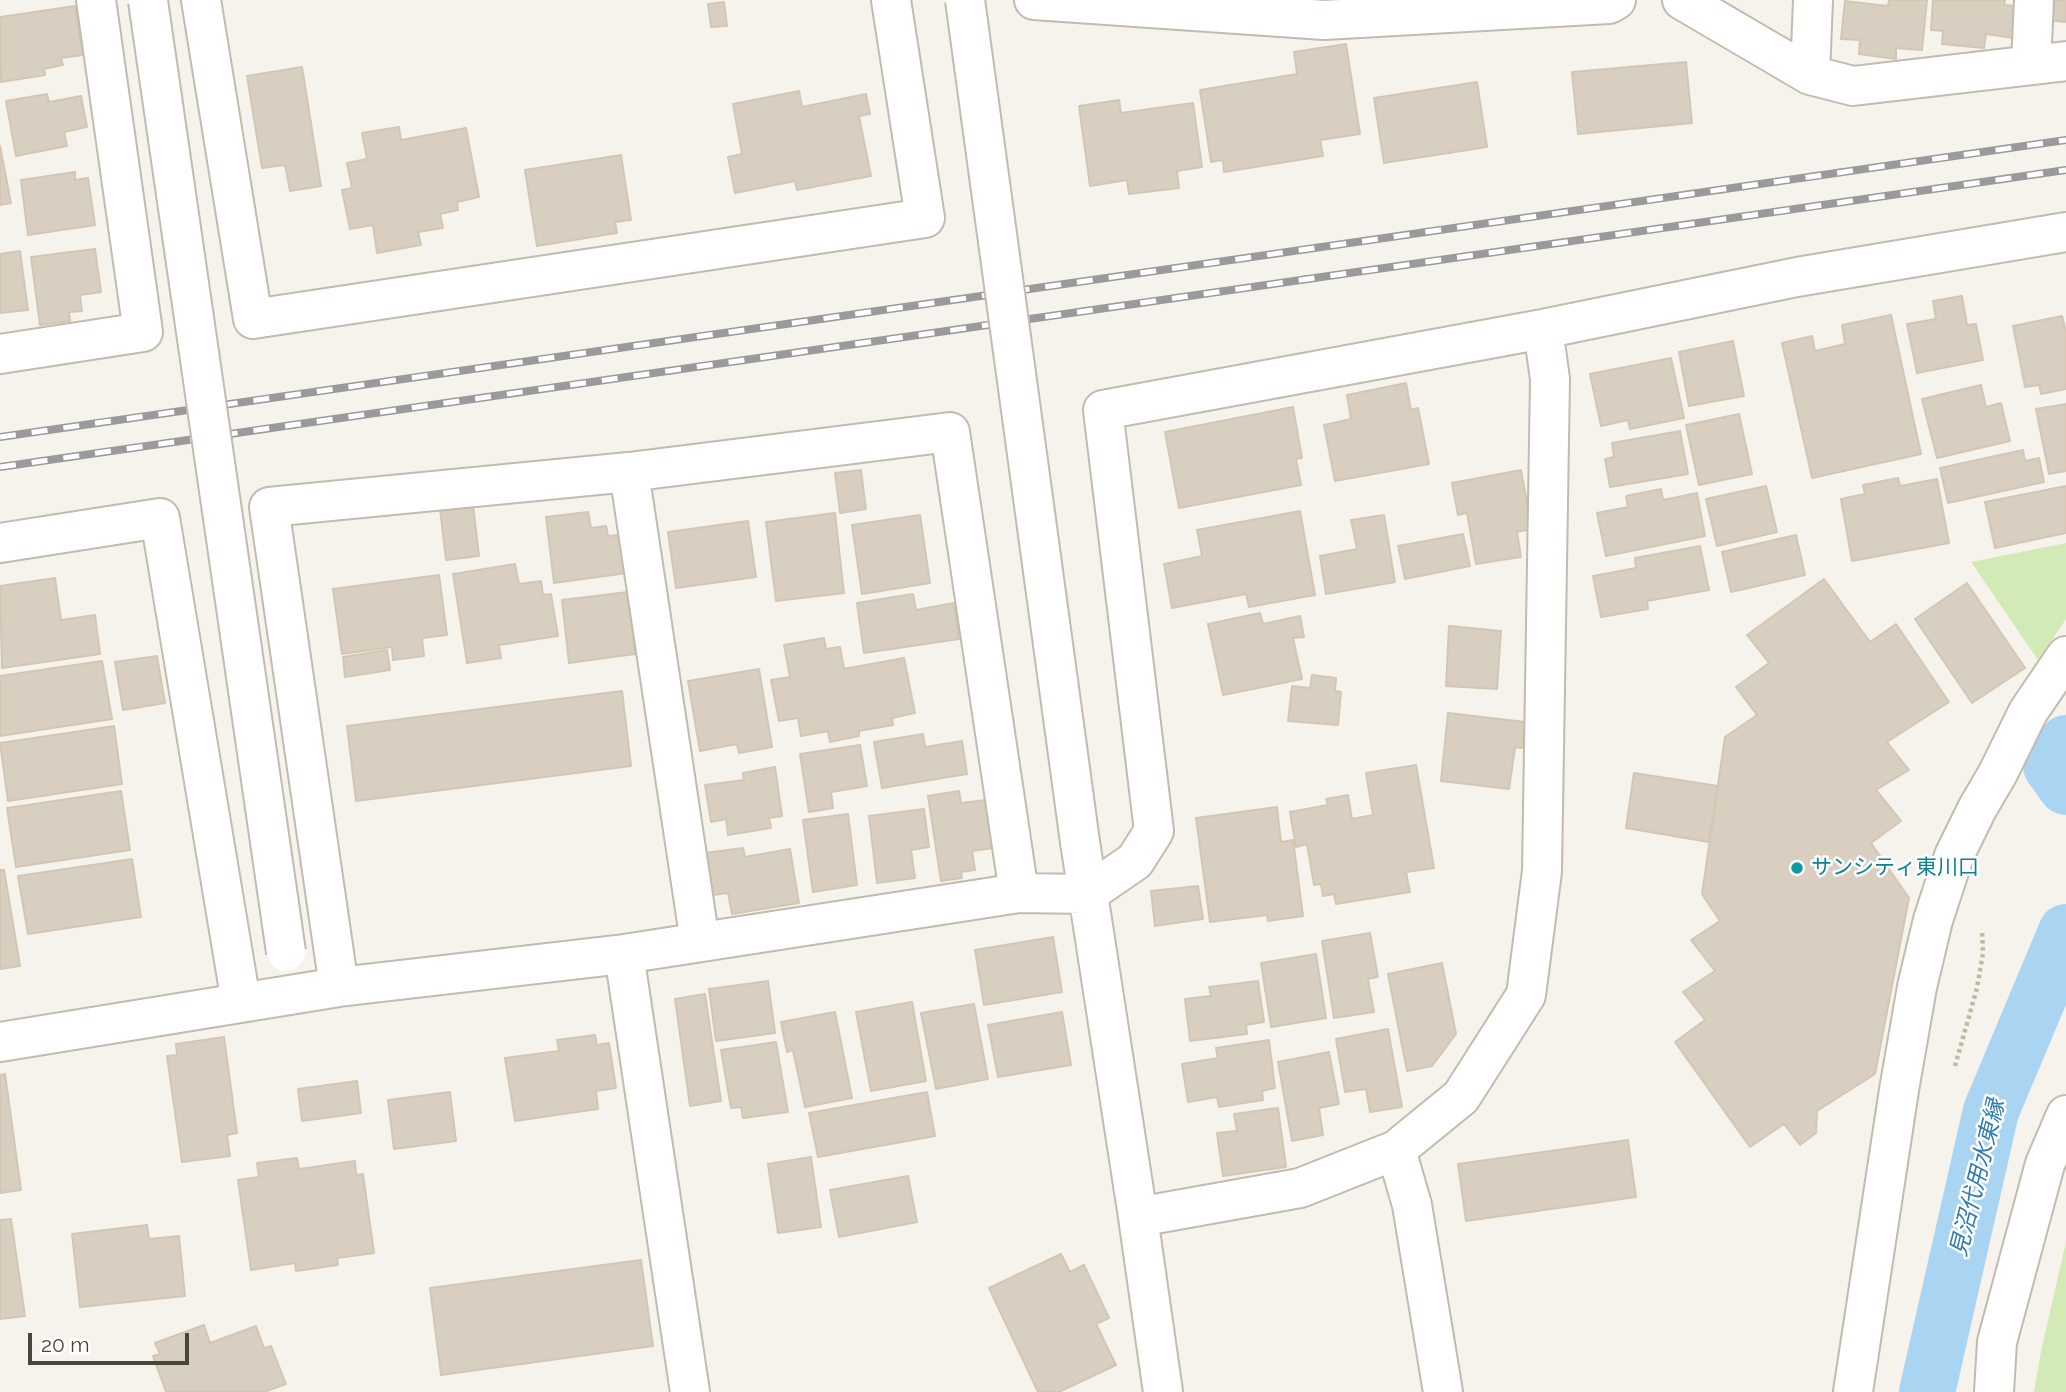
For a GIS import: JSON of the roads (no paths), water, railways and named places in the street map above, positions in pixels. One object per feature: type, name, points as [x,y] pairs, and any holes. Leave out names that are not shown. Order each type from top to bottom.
[{"type":"street","points":[[0,354],[143,332],[96,0]]},
{"type":"street","points":[[201,0],[253,319],[925,218],[891,0]]},
{"type":"street","points":[[965,0],[1087,894],[1163,1392]]},
{"type":"street","points":[[1034,0],[1324,20],[1609,4],[1616,0]]},
{"type":"street","points":[[1682,0],[1810,75],[1853,86],[2049,62],[2034,0]]},
{"type":"street","points":[[1810,75],[1813,0]]},
{"type":"street","points":[[148,1],[292,994]]},
{"type":"street","points":[[0,1042],[339,987],[624,954],[1019,893],[1087,894],[1135,861],[1154,831],[1102,410],[1543,329],[1797,277],[2066,232]]},
{"type":"street","points":[[1138,1217],[1300,1188],[1396,1150],[1461,1097],[1526,995],[1542,871],[1550,379],[1543,329]]},
{"type":"street","points":[[339,987],[269,507],[629,472],[950,432],[1019,893]]},
{"type":"street","points":[[629,472],[700,942]]},
{"type":"street","points":[[0,543],[160,518],[241,1002]]},
{"type":"street","points":[[1853,1392],[1899,1090],[1917,987],[1933,920],[1954,856],[2028,712],[2066,656]]},
{"type":"street","points":[[624,954],[690,1392]]},
{"type":"street","points":[[1994,1392],[1997,1342],[2045,1164],[2066,1115]]},
{"type":"street","points":[[1396,1150],[1412,1205],[1443,1392]]},
{"type":"waterway","points":[[2066,743],[2051,766],[2066,787]]},
{"type":"waterway","name":"見沼代用水東縁","points":[[1927,1392],[1991,1111],[2066,932]]},
{"type":"railway","points":[[0,437],[2066,140]]},
{"type":"railway","points":[[0,467],[2066,170]]},
{"type":"place","name":"サンシティ東川口","points":[[1797,868]]}]
